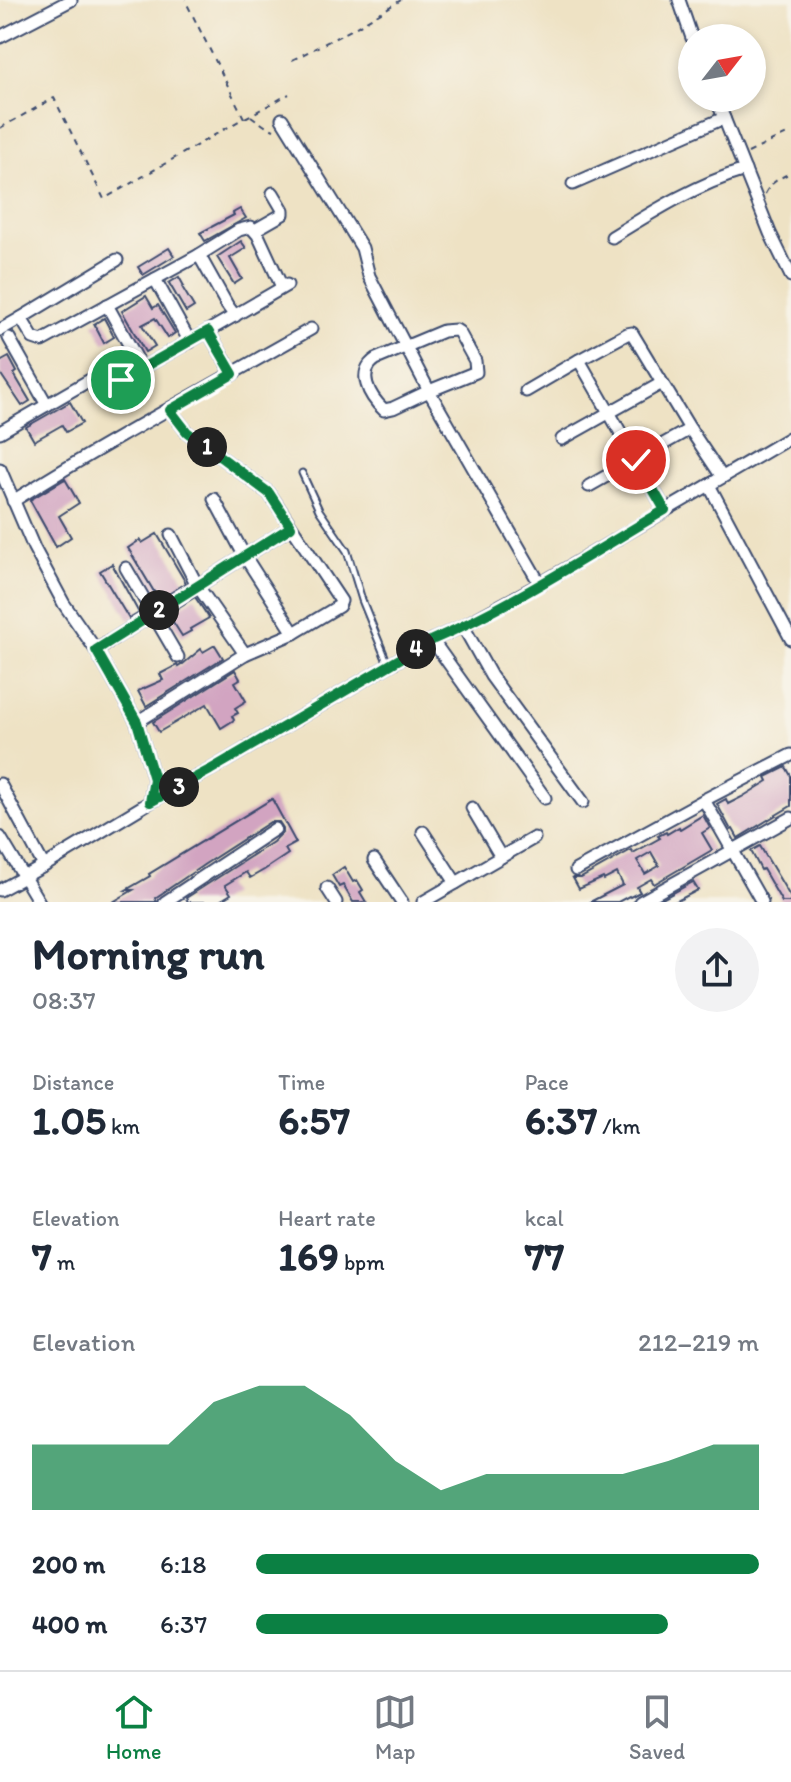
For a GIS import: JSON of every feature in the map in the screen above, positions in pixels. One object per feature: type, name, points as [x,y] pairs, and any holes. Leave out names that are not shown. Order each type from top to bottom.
[{"type":"street","points":[[0,37],[71,0]]},
{"type":"street","points":[[679,0],[687,24]]},
{"type":"street","points":[[722,112],[770,233],[791,276]]},
{"type":"street","points":[[573,184],[724,118]]},
{"type":"street","points":[[282,119],[362,248],[369,276],[429,391],[540,584]]},
{"type":"street","points":[[612,237],[665,205],[724,176],[745,170]]},
{"type":"street","points":[[255,230],[283,214],[273,193]]},
{"type":"street","points":[[21,318],[33,338],[42,341],[239,230],[251,227],[255,230],[285,286],[121,380]]},
{"type":"street","points":[[199,255],[235,316]]},
{"type":"street","points":[[47,405],[4,334],[21,318],[117,260]]},
{"type":"street","points":[[155,279],[190,342]]},
{"type":"street","points":[[107,305],[142,368]]},
{"type":"street","points":[[13,501],[311,329]]},
{"type":"street","points":[[456,330],[475,361],[476,372],[429,391],[384,410],[373,396],[365,376],[367,366],[373,360],[443,331],[456,330]]},
{"type":"street","points":[[208,331],[233,374]]},
{"type":"street","points":[[526,391],[632,333],[722,477]]},
{"type":"street","points":[[579,360],[665,510]]},
{"type":"street","points":[[0,432],[95,377]]},
{"type":"street","points":[[562,439],[662,383]]},
{"type":"street","points":[[137,722],[245,654],[294,633],[339,606],[341,601],[269,493],[187,432],[170,410]]},
{"type":"street","points":[[589,486],[690,429]]},
{"type":"street","points":[[0,890],[432,640],[540,584],[791,437]]},
{"type":"street","points":[[0,469],[34,548],[64,604],[96,650],[137,722],[154,779],[150,802]]},
{"type":"street","points":[[709,485],[791,639]]},
{"type":"street","points":[[214,499],[244,555],[294,633]]},
{"type":"street","points":[[96,650],[291,527]]},
{"type":"street","points":[[171,535],[197,585],[245,654]]},
{"type":"street","points":[[126,568],[178,657]]},
{"type":"street","points":[[463,626],[491,676],[583,802]]},
{"type":"street","points":[[432,640],[545,798]]},
{"type":"street","points":[[576,870],[791,755]]},
{"type":"street","points":[[0,784],[44,866]]},
{"type":"street","points":[[704,800],[762,902]]},
{"type":"street","points":[[472,808],[501,857]]},
{"type":"street","points":[[640,902],[791,818]]},
{"type":"street","points":[[165,902],[275,829]]},
{"type":"street","points":[[423,832],[456,883]]},
{"type":"street","points":[[0,837],[39,902]]},
{"type":"street","points":[[423,902],[534,838]]},
{"type":"street","points":[[374,860],[402,902]]},
{"type":"street","points":[[327,888],[336,902]]},
{"type":"lane","points":[[302,473],[319,510],[347,551],[362,600],[389,665]]},
{"type":"path","points":[[185,0],[244,118]]},
{"type":"path","points":[[292,60],[401,0]]},
{"type":"path","points":[[0,128],[54,98],[104,199],[289,94]]},
{"type":"path","points":[[250,115],[274,130]]},
{"type":"path","points":[[740,157],[791,132]]},
{"type":"path","points":[[759,206],[769,186],[791,173]]},
{"type":"building","points":[[240,209],[246,218],[205,241],[200,233]]},
{"type":"building","points":[[241,241],[246,248],[230,258],[242,279],[234,284],[217,257]]},
{"type":"building","points":[[169,248],[174,256],[143,275],[138,267]]},
{"type":"building","points":[[179,277],[194,307],[186,312],[169,283]]},
{"type":"building","points":[[146,296],[153,308],[158,305],[175,333],[168,338],[155,318],[142,325],[155,346],[145,352],[122,311]]},
{"type":"building","points":[[104,318],[114,337],[104,343],[94,324]]},
{"type":"building","points":[[9,357],[17,372],[14,374],[30,401],[22,406],[0,373],[0,362]]},
{"type":"building","points":[[70,402],[82,423],[66,432],[62,425],[34,441],[26,427]]},
{"type":"building","points":[[65,479],[79,503],[59,516],[71,537],[56,547],[30,500]]},
{"type":"building","points":[[157,534],[186,583],[159,600],[128,548]]},
{"type":"building","points":[[112,564],[139,613],[129,619],[100,571]]},
{"type":"building","points":[[195,597],[209,618],[182,636],[168,614]]},
{"type":"building","points":[[215,645],[223,658],[146,706],[138,691],[163,680],[160,674],[183,664],[201,649],[203,652]]},
{"type":"building","points":[[235,670],[240,679],[235,682],[246,701],[235,708],[238,713],[232,716],[234,720],[221,728],[207,704],[159,732],[153,722]]},
{"type":"building","points":[[786,767],[791,776],[791,806],[738,838],[717,804],[726,799],[728,804],[742,797],[768,781],[766,777]]},
{"type":"building","points":[[272,799],[296,843],[285,849],[288,854],[264,870],[250,878],[246,872],[225,885],[231,894],[218,902],[188,902],[186,898],[273,842],[283,832],[279,822],[270,822],[205,864],[155,898],[157,902],[113,902],[133,890],[126,890],[149,874]]},
{"type":"building","points":[[703,815],[710,828],[702,833],[712,850],[654,884],[651,879],[637,887],[640,892],[630,897],[618,902],[590,902],[623,885],[617,873],[579,889],[573,878],[581,878],[631,850],[633,853],[666,832],[680,829]],"holes":[[[651,852],[659,866],[645,874],[637,860]]]},
{"type":"building","points":[[760,846],[791,902],[782,902],[761,870],[751,851]]},
{"type":"building","points":[[344,867],[353,882],[357,880],[366,902],[353,902],[343,885],[339,887],[332,875]]},
{"type":"building","points":[[693,882],[698,890],[675,902],[657,902]]},
{"type":"route","points":[[121,380],[208,331],[233,374],[170,410],[187,432],[269,493],[291,527],[96,650],[137,722],[154,779],[150,802],[432,640],[540,584],[665,510],[636,460]]}]
